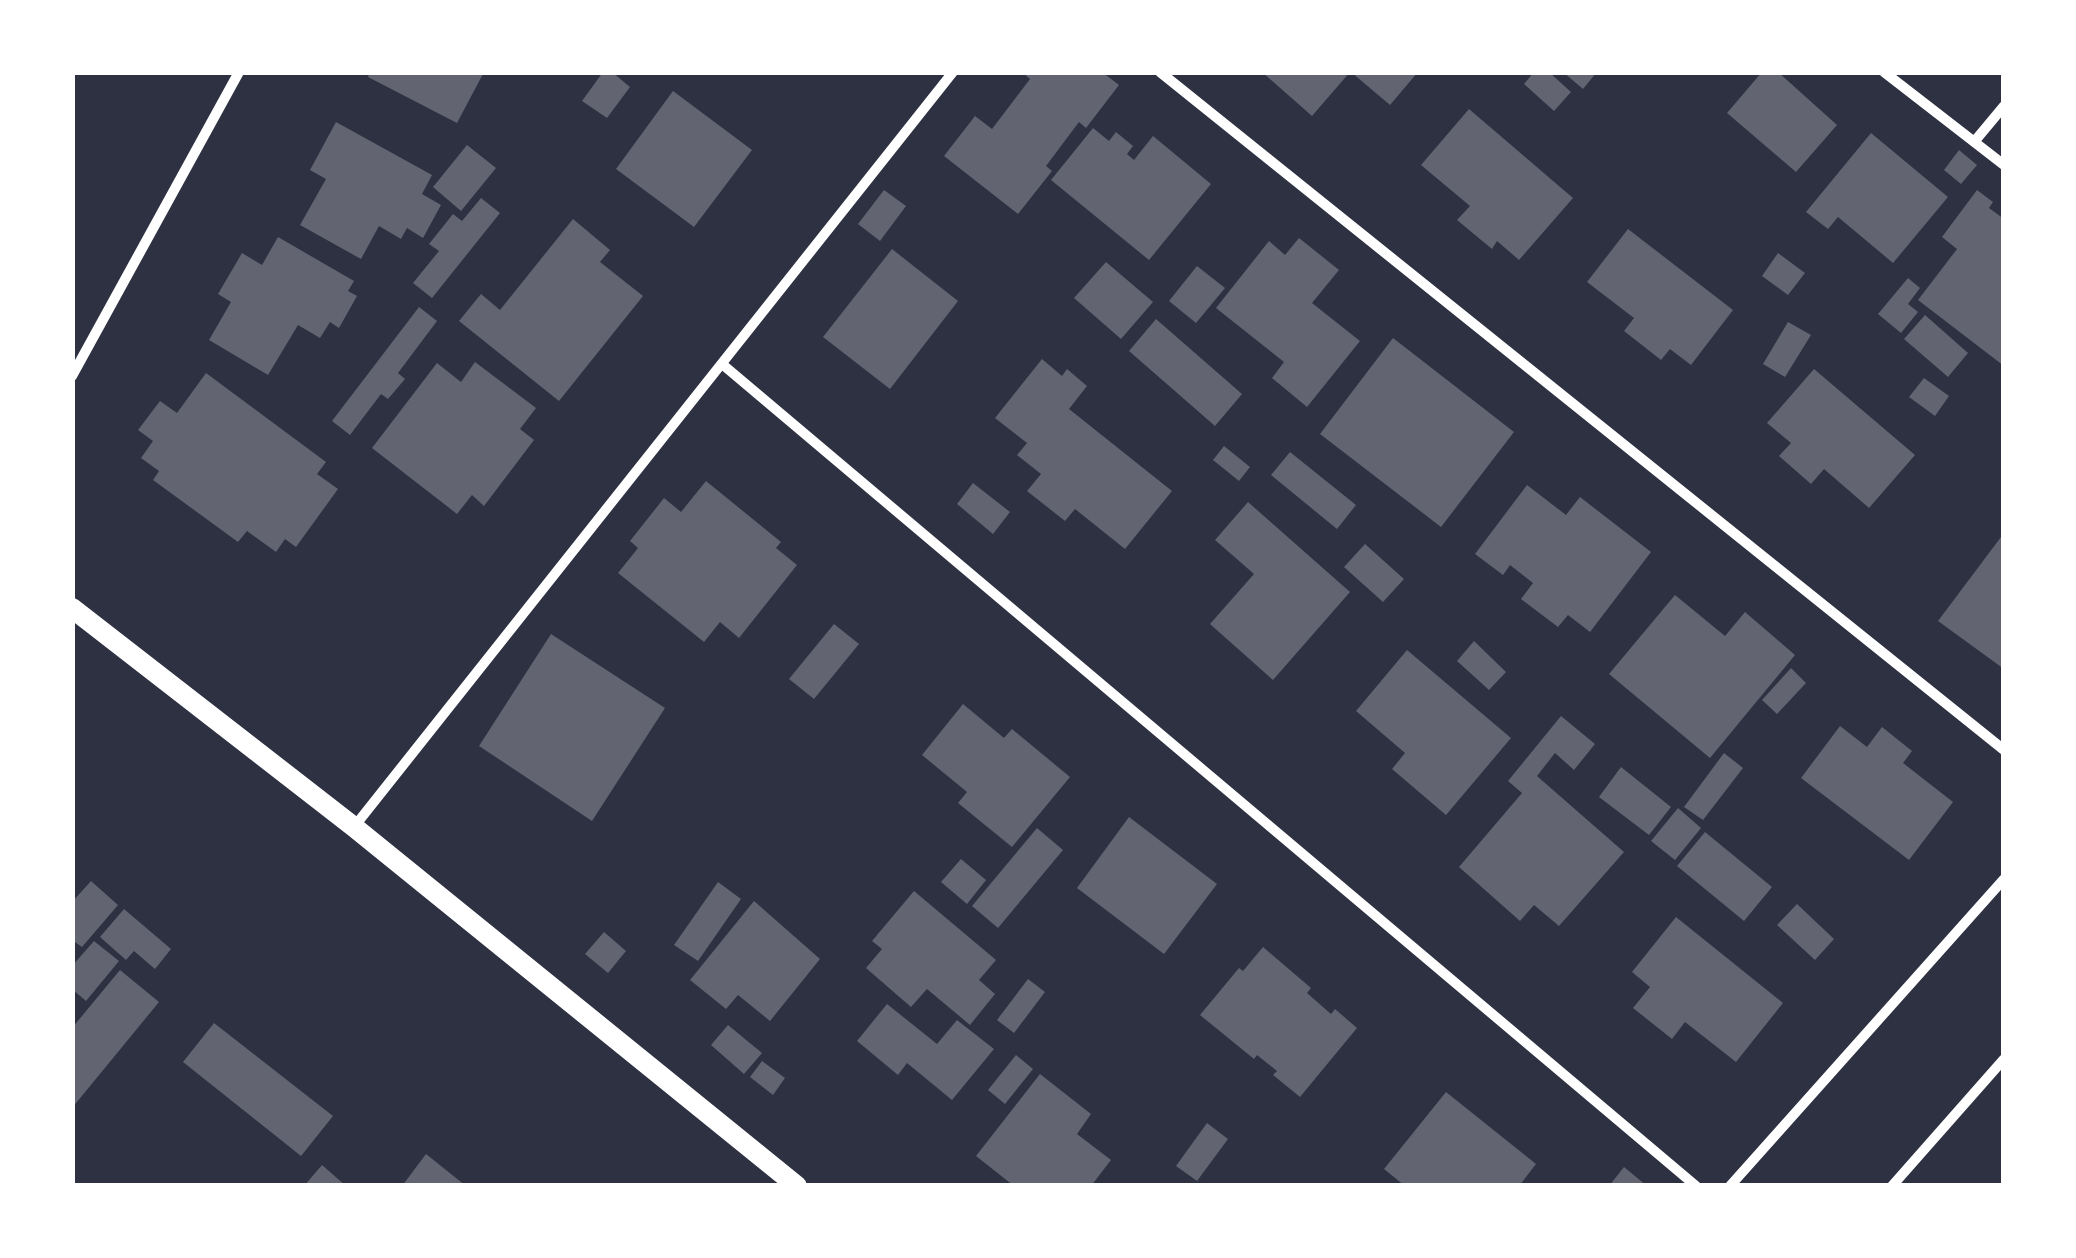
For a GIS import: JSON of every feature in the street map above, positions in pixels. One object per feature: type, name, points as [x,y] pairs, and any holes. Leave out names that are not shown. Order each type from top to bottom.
[{"type":"main road","points":[[72,608],[354,828],[797,1186]]},
{"type":"street","points":[[72,376],[239,72]]},
{"type":"street","points":[[354,828],[953,72]]},
{"type":"street","points":[[1160,72],[2004,750]]},
{"type":"street","points":[[1884,72],[2004,166]]},
{"type":"street","points":[[1974,142],[2004,106]]},
{"type":"street","points":[[722,364],[1696,1186]]},
{"type":"street","points":[[1730,1186],[2004,879]]},
{"type":"street","points":[[1892,1186],[2004,1059]]},
{"type":"building","points":[[370,72],[484,72],[457,123],[368,77]]},
{"type":"building","points":[[603,72],[612,72],[630,87],[607,118],[582,101]]},
{"type":"building","points":[[1022,72],[1102,72],[1119,85],[1086,128],[1079,122],[1046,166],[1052,171],[1018,214],[944,156],[975,116],[992,129],[1030,79]]},
{"type":"building","points":[[1262,72],[1350,72],[1312,116]]},
{"type":"building","points":[[1351,72],[1418,72],[1390,105]]},
{"type":"building","points":[[1534,72],[1549,72],[1571,92],[1554,111],[1524,84]]},
{"type":"building","points":[[1563,72],[1597,72],[1583,89]]},
{"type":"building","points":[[1762,72],[1778,72],[1837,125],[1796,172],[1727,113]]},
{"type":"building","points":[[673,91],[752,150],[694,227],[616,169]]},
{"type":"building","points":[[1469,109],[1573,198],[1519,260],[1497,241],[1492,249],[1457,220],[1470,206],[1421,165]]},
{"type":"building","points":[[336,122],[432,175],[422,194],[441,205],[423,238],[407,228],[401,239],[379,226],[361,259],[300,225],[326,179],[310,170]]},
{"type":"building","points":[[1093,128],[1109,141],[1116,132],[1133,146],[1127,154],[1134,160],[1153,136],[1211,184],[1149,260],[1051,180]]},
{"type":"building","points":[[1871,133],[1948,197],[1893,263],[1838,217],[1828,229],[1806,212]]},
{"type":"building","points":[[467,145],[496,168],[461,211],[433,187]]},
{"type":"building","points":[[1959,150],[1977,165],[1961,184],[1944,170]]},
{"type":"building","points":[[884,190],[906,206],[880,241],[858,224]]},
{"type":"building","points":[[1977,190],[1993,202],[1989,208],[2004,219],[2004,366],[1918,300],[1957,249],[1942,237]]},
{"type":"building","points":[[481,198],[500,213],[432,298],[413,283],[439,251],[429,244],[453,214],[462,221]]},
{"type":"building","points":[[573,219],[610,250],[600,262],[643,296],[559,401],[459,321],[481,294],[500,310]]},
{"type":"building","points":[[1628,229],[1733,310],[1691,365],[1670,349],[1661,360],[1624,331],[1634,318],[1587,282]]},
{"type":"building","points":[[278,237],[354,281],[348,291],[357,296],[339,328],[330,322],[320,338],[298,325],[268,375],[209,340],[231,302],[218,294],[242,253],[262,265]]},
{"type":"building","points":[[1299,238],[1339,270],[1312,303],[1360,341],[1307,407],[1272,378],[1284,362],[1216,308],[1269,241],[1285,255]]},
{"type":"building","points":[[892,249],[958,301],[890,389],[823,337]]},
{"type":"building","points":[[1778,253],[1805,273],[1788,295],[1762,276]]},
{"type":"building","points":[[1106,262],[1153,302],[1121,339],[1074,298]]},
{"type":"building","points":[[1197,266],[1225,288],[1196,323],[1169,301]]},
{"type":"building","points":[[1908,278],[1920,288],[1908,304],[1918,312],[1901,333],[1878,314]]},
{"type":"building","points":[[419,307],[437,321],[398,373],[405,379],[388,399],[381,394],[350,435],[332,421]]},
{"type":"building","points":[[1925,315],[1968,353],[1948,377],[1904,339]]},
{"type":"building","points":[[1156,319],[1242,394],[1215,426],[1129,351]]},
{"type":"building","points":[[1788,322],[1811,335],[1785,377],[1763,364]]},
{"type":"building","points":[[1393,338],[1514,432],[1441,527],[1320,434]]},
{"type":"building","points":[[1042,359],[1062,376],[1067,369],[1087,386],[1069,409],[1172,491],[1125,549],[1075,509],[1065,521],[1027,491],[1041,474],[1017,455],[1027,443],[995,418]]},
{"type":"building","points":[[475,362],[536,408],[520,429],[534,440],[484,506],[472,495],[457,514],[372,448],[437,363],[461,382]]},
{"type":"building","points":[[1814,369],[1915,455],[1869,508],[1824,469],[1811,484],[1779,456],[1791,443],[1767,423]]},
{"type":"building","points":[[206,373],[326,462],[317,474],[338,489],[296,547],[285,539],[276,552],[247,531],[238,542],[153,480],[159,471],[141,458],[153,441],[138,430],[160,401],[177,413]]},
{"type":"building","points":[[1924,378],[1949,396],[1935,416],[1909,397]]},
{"type":"building","points":[[1224,446],[1250,467],[1239,481],[1213,460]]},
{"type":"building","points":[[1290,452],[1356,505],[1337,529],[1271,475]]},
{"type":"building","points":[[706,481],[781,542],[776,548],[797,565],[739,638],[720,622],[704,642],[618,573],[638,548],[630,541],[664,498],[681,512]]},
{"type":"building","points":[[973,483],[1010,512],[993,534],[957,504]]},
{"type":"building","points":[[1527,485],[1566,515],[1580,497],[1651,552],[1590,632],[1568,615],[1558,627],[1521,599],[1533,583],[1510,565],[1503,575],[1475,554]]},
{"type":"building","points":[[1248,502],[1350,592],[1273,680],[1210,624],[1254,574],[1215,540]]},
{"type":"building","points":[[2004,533],[2004,669],[1938,621]]},
{"type":"building","points":[[1365,544],[1404,579],[1383,602],[1344,567]]},
{"type":"building","points":[[1675,595],[1725,636],[1745,612],[1795,655],[1710,758],[1609,674]]},
{"type":"building","points":[[834,624],[859,644],[814,699],[789,679]]},
{"type":"building","points":[[551,634],[665,708],[592,821],[479,746]]},
{"type":"building","points":[[1474,641],[1506,672],[1489,690],[1457,661]]},
{"type":"building","points":[[1407,650],[1511,738],[1446,815],[1392,769],[1405,753],[1356,711]]},
{"type":"building","points":[[1791,668],[1806,683],[1777,714],[1762,700]]},
{"type":"building","points":[[963,704],[1004,738],[1012,729],[1070,777],[1012,847],[958,803],[967,792],[922,755]]},
{"type":"building","points":[[1561,716],[1595,744],[1574,770],[1555,753],[1537,776],[1624,852],[1559,926],[1534,905],[1520,921],[1459,867],[1522,793],[1508,781]]},
{"type":"building","points":[[1840,726],[1867,747],[1882,727],[1912,751],[1903,763],[1953,802],[1909,860],[1801,778]]},
{"type":"building","points":[[1724,753],[1743,768],[1703,820],[1684,807]]},
{"type":"building","points":[[1621,767],[1671,807],[1649,835],[1599,797]]},
{"type":"building","points":[[1678,808],[1701,828],[1675,860],[1651,841]]},
{"type":"building","points":[[1129,817],[1217,884],[1164,954],[1077,888]]},
{"type":"building","points":[[1037,828],[1063,850],[998,928],[972,906]]},
{"type":"building","points":[[1705,832],[1772,887],[1744,921],[1677,866]]},
{"type":"building","points":[[961,859],[986,880],[967,904],[941,882]]},
{"type":"building","points":[[91,881],[118,905],[82,947],[72,940],[72,902]]},
{"type":"building","points":[[718,882],[741,899],[698,961],[674,945]]},
{"type":"building","points":[[914,891],[996,960],[979,980],[995,994],[970,1025],[927,989],[911,1007],[866,968],[882,949],[872,941]]},
{"type":"building","points":[[754,901],[820,959],[770,1021],[738,995],[726,1009],[690,980]]},
{"type":"building","points":[[1797,904],[1834,939],[1815,960],[1777,925]]},
{"type":"building","points":[[124,909],[171,949],[155,969],[134,951],[126,960],[100,937]]},
{"type":"building","points":[[1676,917],[1783,1003],[1736,1062],[1685,1022],[1672,1039],[1633,1008],[1650,987],[1632,972]]},
{"type":"building","points":[[604,932],[626,951],[608,973],[585,954]]},
{"type":"building","points":[[94,941],[119,961],[86,1001],[72,989],[72,966]]},
{"type":"building","points":[[1263,947],[1311,988],[1307,993],[1331,1014],[1335,1009],[1357,1028],[1300,1097],[1273,1075],[1277,1071],[1257,1055],[1254,1059],[1200,1015],[1239,968],[1243,971]]},
{"type":"building","points":[[120,970],[159,1002],[72,1108],[72,1028]]},
{"type":"building","points":[[1028,979],[1045,992],[1014,1033],[997,1020]]},
{"type":"building","points":[[887,1004],[937,1044],[957,1020],[994,1049],[952,1100],[907,1063],[898,1075],[857,1041]]},
{"type":"building","points":[[214,1023],[333,1116],[301,1156],[183,1062]]},
{"type":"building","points":[[728,1025],[762,1053],[744,1074],[711,1045]]},
{"type":"building","points":[[1016,1055],[1033,1069],[1005,1104],[988,1090]]},
{"type":"building","points":[[762,1061],[785,1078],[773,1095],[750,1077]]},
{"type":"building","points":[[1040,1074],[1091,1114],[1077,1134],[1111,1160],[1091,1186],[1014,1186],[976,1156]]},
{"type":"building","points":[[1446,1092],[1536,1164],[1519,1186],[1405,1186],[1384,1169]]},
{"type":"building","points":[[1207,1123],[1228,1139],[1197,1181],[1176,1166]]},
{"type":"building","points":[[426,1154],[466,1186],[402,1186]]},
{"type":"building","points":[[322,1165],[346,1186],[304,1186]]},
{"type":"building","points":[[1624,1167],[1647,1186],[1609,1186]]}]
